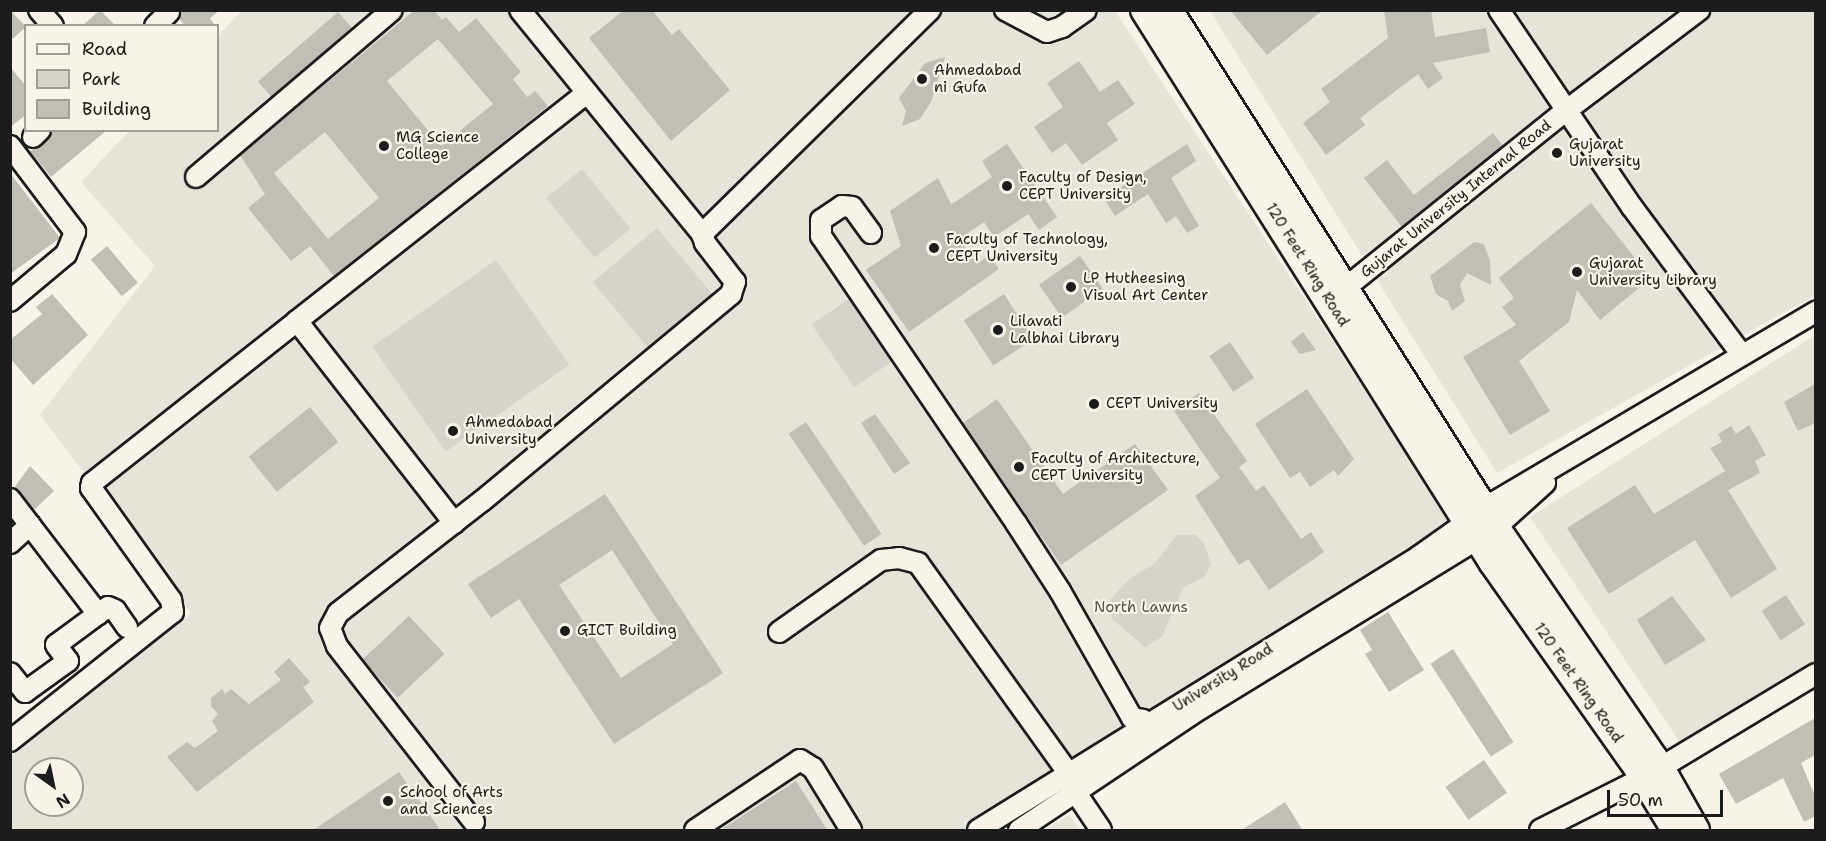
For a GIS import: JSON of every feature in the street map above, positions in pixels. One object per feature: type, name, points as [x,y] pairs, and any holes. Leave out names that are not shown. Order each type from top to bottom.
[{"type":"main road","name":"120 Feet Ring Road","points":[[1144,10],[1406,421],[1481,524],[1652,773],[1696,831]]},
{"type":"main road","name":"120 Feet Ring Road","points":[[1169,10],[1344,289],[1481,524]]},
{"type":"main road","name":"120 Feet Ring Road","points":[[1652,773],[1675,831]]},
{"type":"street","points":[[39,10],[51,24]]},
{"type":"street","points":[[196,177],[392,10]]},
{"type":"street","points":[[474,822],[358,676],[330,628],[338,613],[454,523],[731,294],[735,282],[705,243],[702,234],[520,10]]},
{"type":"street","points":[[1005,10],[1047,32],[1062,27],[1086,10]]},
{"type":"street","name":"Gujarat University Internal Road","points":[[1499,10],[1632,207],[1742,355]]},
{"type":"street","name":"Gujarat University Internal Road","points":[[1344,289],[1568,110],[1699,10]]},
{"type":"street","points":[[702,234],[923,13]]},
{"type":"street","points":[[10,741],[173,612],[171,600],[91,488],[92,483],[587,93]]},
{"type":"street","points":[[10,146],[75,232],[66,254],[10,301]]},
{"type":"street","points":[[871,233],[852,207],[842,206],[821,220],[821,236],[1060,591],[1132,718],[1143,720],[1146,725]]},
{"type":"street","points":[[1481,524],[1572,459],[1815,312]]},
{"type":"street","points":[[297,321],[454,523]]},
{"type":"street","points":[[10,500],[98,614]]},
{"type":"street","name":"University Road","points":[[978,831],[1436,545],[1481,524]]},
{"type":"street","name":"University Road","points":[[1019,831],[1481,524]]},
{"type":"street","points":[[10,543],[30,525]]},
{"type":"street","points":[[779,632],[881,560],[899,558],[918,563],[1067,775],[1101,831]]},
{"type":"street","points":[[10,673],[25,692],[72,667],[56,645],[108,607],[115,610],[127,627]]},
{"type":"street","points":[[1540,831],[1652,773],[1815,674]]},
{"type":"street","points":[[695,831],[800,760],[813,768],[851,831]]},
{"type":"shaded area","points":[[241,11],[1115,11],[1453,524],[966,830],[11,830],[11,756],[191,613],[40,415],[155,266],[81,182],[128,132],[219,132],[219,35]]},
{"type":"shaded area","name":"Gujarat University","points":[[1210,11],[1815,11],[1815,295],[1497,473]]},
{"type":"shaded area","points":[[1815,335],[1815,664],[1683,747],[1530,517]]},
{"type":"shaded area","points":[[1069,815],[1080,830],[1044,830]]},
{"type":"green space","points":[[582,169],[630,229],[595,258],[546,198]]},
{"type":"green space","points":[[657,228],[712,294],[648,348],[593,282]]},
{"type":"green space","points":[[496,260],[569,365],[446,451],[372,347]]},
{"type":"green space","points":[[849,299],[891,362],[854,387],[812,324]]},
{"type":"green space","name":"North Lawns","points":[[1177,535],[1195,535],[1204,543],[1211,564],[1204,577],[1183,588],[1162,637],[1145,647],[1112,619],[1110,600],[1128,580],[1155,563]]},
{"type":"building","points":[[10,10],[24,25],[24,29],[10,41]]},
{"type":"building","points":[[100,10],[114,24],[84,24]]},
{"type":"building","points":[[181,10],[220,10],[210,18],[214,24],[184,24],[179,18]]},
{"type":"building","name":"MG Science College","points":[[415,10],[434,10],[442,20],[446,17],[459,32],[476,18],[521,72],[513,79],[527,97],[535,91],[548,106],[334,276],[310,246],[291,261],[248,208],[265,194],[240,155]],"holes":[[[438,39],[493,104],[441,146],[387,81]],[[325,132],[379,198],[328,239],[274,173]]]},
{"type":"building","points":[[624,10],[652,10],[672,35],[679,29],[730,90],[671,141],[589,38]]},
{"type":"building","points":[[1230,10],[1323,10],[1267,55]]},
{"type":"building","points":[[1384,10],[1431,10],[1435,37],[1486,28],[1490,52],[1433,63],[1443,78],[1428,89],[1418,74],[1360,118],[1365,125],[1326,155],[1303,123],[1330,102],[1321,89],[1388,38]]},
{"type":"building","points":[[338,12],[352,28],[272,97],[258,82]]},
{"type":"building","points":[[945,57],[931,102],[920,119],[902,126],[906,111],[899,98],[925,63]]},
{"type":"building","points":[[1079,61],[1100,92],[1118,80],[1135,104],[1107,123],[1118,140],[1082,165],[1066,143],[1052,153],[1034,127],[1063,107],[1047,83]]},
{"type":"building","points":[[10,67],[24,84],[24,116],[10,127]]},
{"type":"building","points":[[52,132],[105,132],[51,177],[30,151],[41,145]]},
{"type":"building","points":[[1493,133],[1503,146],[1402,227],[1364,178],[1387,160],[1414,195]]},
{"type":"building","points":[[1007,144],[1057,217],[1039,230],[1028,214],[994,237],[984,222],[959,239],[977,264],[989,255],[999,269],[909,332],[866,270],[901,246],[890,211],[938,178],[951,204],[955,202],[992,177],[982,161]]},
{"type":"building","points":[[1187,144],[1196,161],[1171,178],[1199,226],[1187,233],[1176,216],[1166,223],[1148,194],[1115,216],[1105,200],[1113,192]]},
{"type":"building","points":[[10,173],[60,238],[10,274]]},
{"type":"building","name":"Gujarat University Library","points":[[1591,203],[1651,278],[1600,320],[1577,290],[1569,322],[1519,361],[1550,411],[1510,435],[1463,357],[1516,325],[1502,307],[1514,298],[1499,278]]},
{"type":"building","points":[[1474,242],[1484,244],[1490,261],[1491,285],[1467,273],[1460,285],[1465,301],[1452,311],[1448,301],[1436,294],[1430,276]]},
{"type":"building","points":[[107,246],[138,283],[122,296],[91,259]]},
{"type":"building","name":"LP Hutheesing Visual Art Center","points":[[1080,256],[1103,289],[1062,317],[1039,285]]},
{"type":"building","points":[[52,294],[88,335],[33,385],[10,358],[10,340],[42,314],[36,307]]},
{"type":"building","name":"Lilavati Lalbhai Library","points":[[1004,294],[1033,339],[993,365],[964,320]]},
{"type":"building","points":[[1303,332],[1316,350],[1300,354],[1291,342]]},
{"type":"building","points":[[1230,342],[1254,378],[1233,392],[1209,356]]},
{"type":"building","points":[[1815,384],[1815,423],[1798,431],[1784,402]]},
{"type":"building","points":[[1307,389],[1354,459],[1338,476],[1334,470],[1310,487],[1300,472],[1290,478],[1255,424]]},
{"type":"building","points":[[1199,393],[1247,461],[1239,467],[1256,491],[1264,485],[1301,539],[1311,532],[1324,552],[1269,590],[1248,559],[1239,565],[1195,496],[1220,478],[1174,411]]},
{"type":"building","name":"Faculty of Architecture, CEPT University","points":[[997,399],[1063,494],[1135,444],[1168,490],[1061,565],[963,423]]},
{"type":"building","points":[[310,407],[338,442],[277,492],[249,457]]},
{"type":"building","points":[[875,414],[910,463],[894,474],[861,423]]},
{"type":"building","points":[[806,422],[881,534],[864,546],[789,434]]},
{"type":"building","points":[[1749,425],[1766,455],[1755,461],[1760,473],[1728,490],[1777,569],[1731,598],[1695,540],[1609,594],[1567,528],[1635,485],[1654,514],[1725,471],[1710,448],[1722,442],[1718,434],[1731,426],[1736,434]]},
{"type":"building","points":[[30,466],[54,491],[34,510],[14,488]]},
{"type":"building","name":"GICT Building","points":[[605,494],[723,673],[614,744],[519,599],[491,618],[468,584]],"holes":[[[612,550],[673,644],[621,678],[559,585]]]},
{"type":"building","points":[[1786,595],[1805,624],[1781,640],[1762,611]]},
{"type":"building","points":[[1672,596],[1706,640],[1665,665],[1637,620]]},
{"type":"building","points":[[1388,612],[1424,670],[1389,692],[1365,654],[1372,650],[1360,630]]},
{"type":"building","points":[[409,616],[444,654],[398,698],[362,660]]},
{"type":"building","points":[[1453,649],[1513,742],[1491,757],[1430,664]]},
{"type":"building","points":[[289,658],[310,682],[303,687],[314,702],[197,792],[167,757],[187,742],[195,748],[218,731],[212,721],[218,714],[211,706],[211,698],[222,689],[225,694],[231,689],[249,704],[281,680],[274,672]]},
{"type":"building","points":[[1815,718],[1815,755],[1801,763],[1815,796],[1815,816],[1804,822],[1783,778],[1736,804],[1719,774]]},
{"type":"building","points":[[1484,760],[1507,793],[1468,820],[1445,787]]},
{"type":"building","name":"School of Arts and Sciences","points":[[399,772],[441,831],[312,831]]},
{"type":"building","points":[[796,781],[828,831],[719,831]]},
{"type":"building","points":[[1285,802],[1303,831],[1240,831]]},
{"type":"place","name":"Ahmedabad ni Gufa","points":[[922,79]]},
{"type":"place","name":"MG Science College","points":[[384,146]]},
{"type":"place","name":"Gujarat University","points":[[1557,153]]},
{"type":"place","name":"Faculty of Design, CEPT University","points":[[1007,186]]},
{"type":"place","name":"Faculty of Technology, CEPT University","points":[[934,248]]},
{"type":"place","name":"Gujarat University Library","points":[[1577,272]]},
{"type":"place","name":"LP Hutheesing Visual Art Center","points":[[1071,287]]},
{"type":"place","name":"Lilavati Lalbhai Library","points":[[998,330]]},
{"type":"place","name":"CEPT University","points":[[1094,404]]},
{"type":"place","name":"Ahmedabad University","points":[[453,431]]},
{"type":"place","name":"Faculty of Architecture, CEPT University","points":[[1019,467]]},
{"type":"place","name":"GICT Building","points":[[565,631]]},
{"type":"place","name":"School of Arts and Sciences","points":[[388,801]]}]
